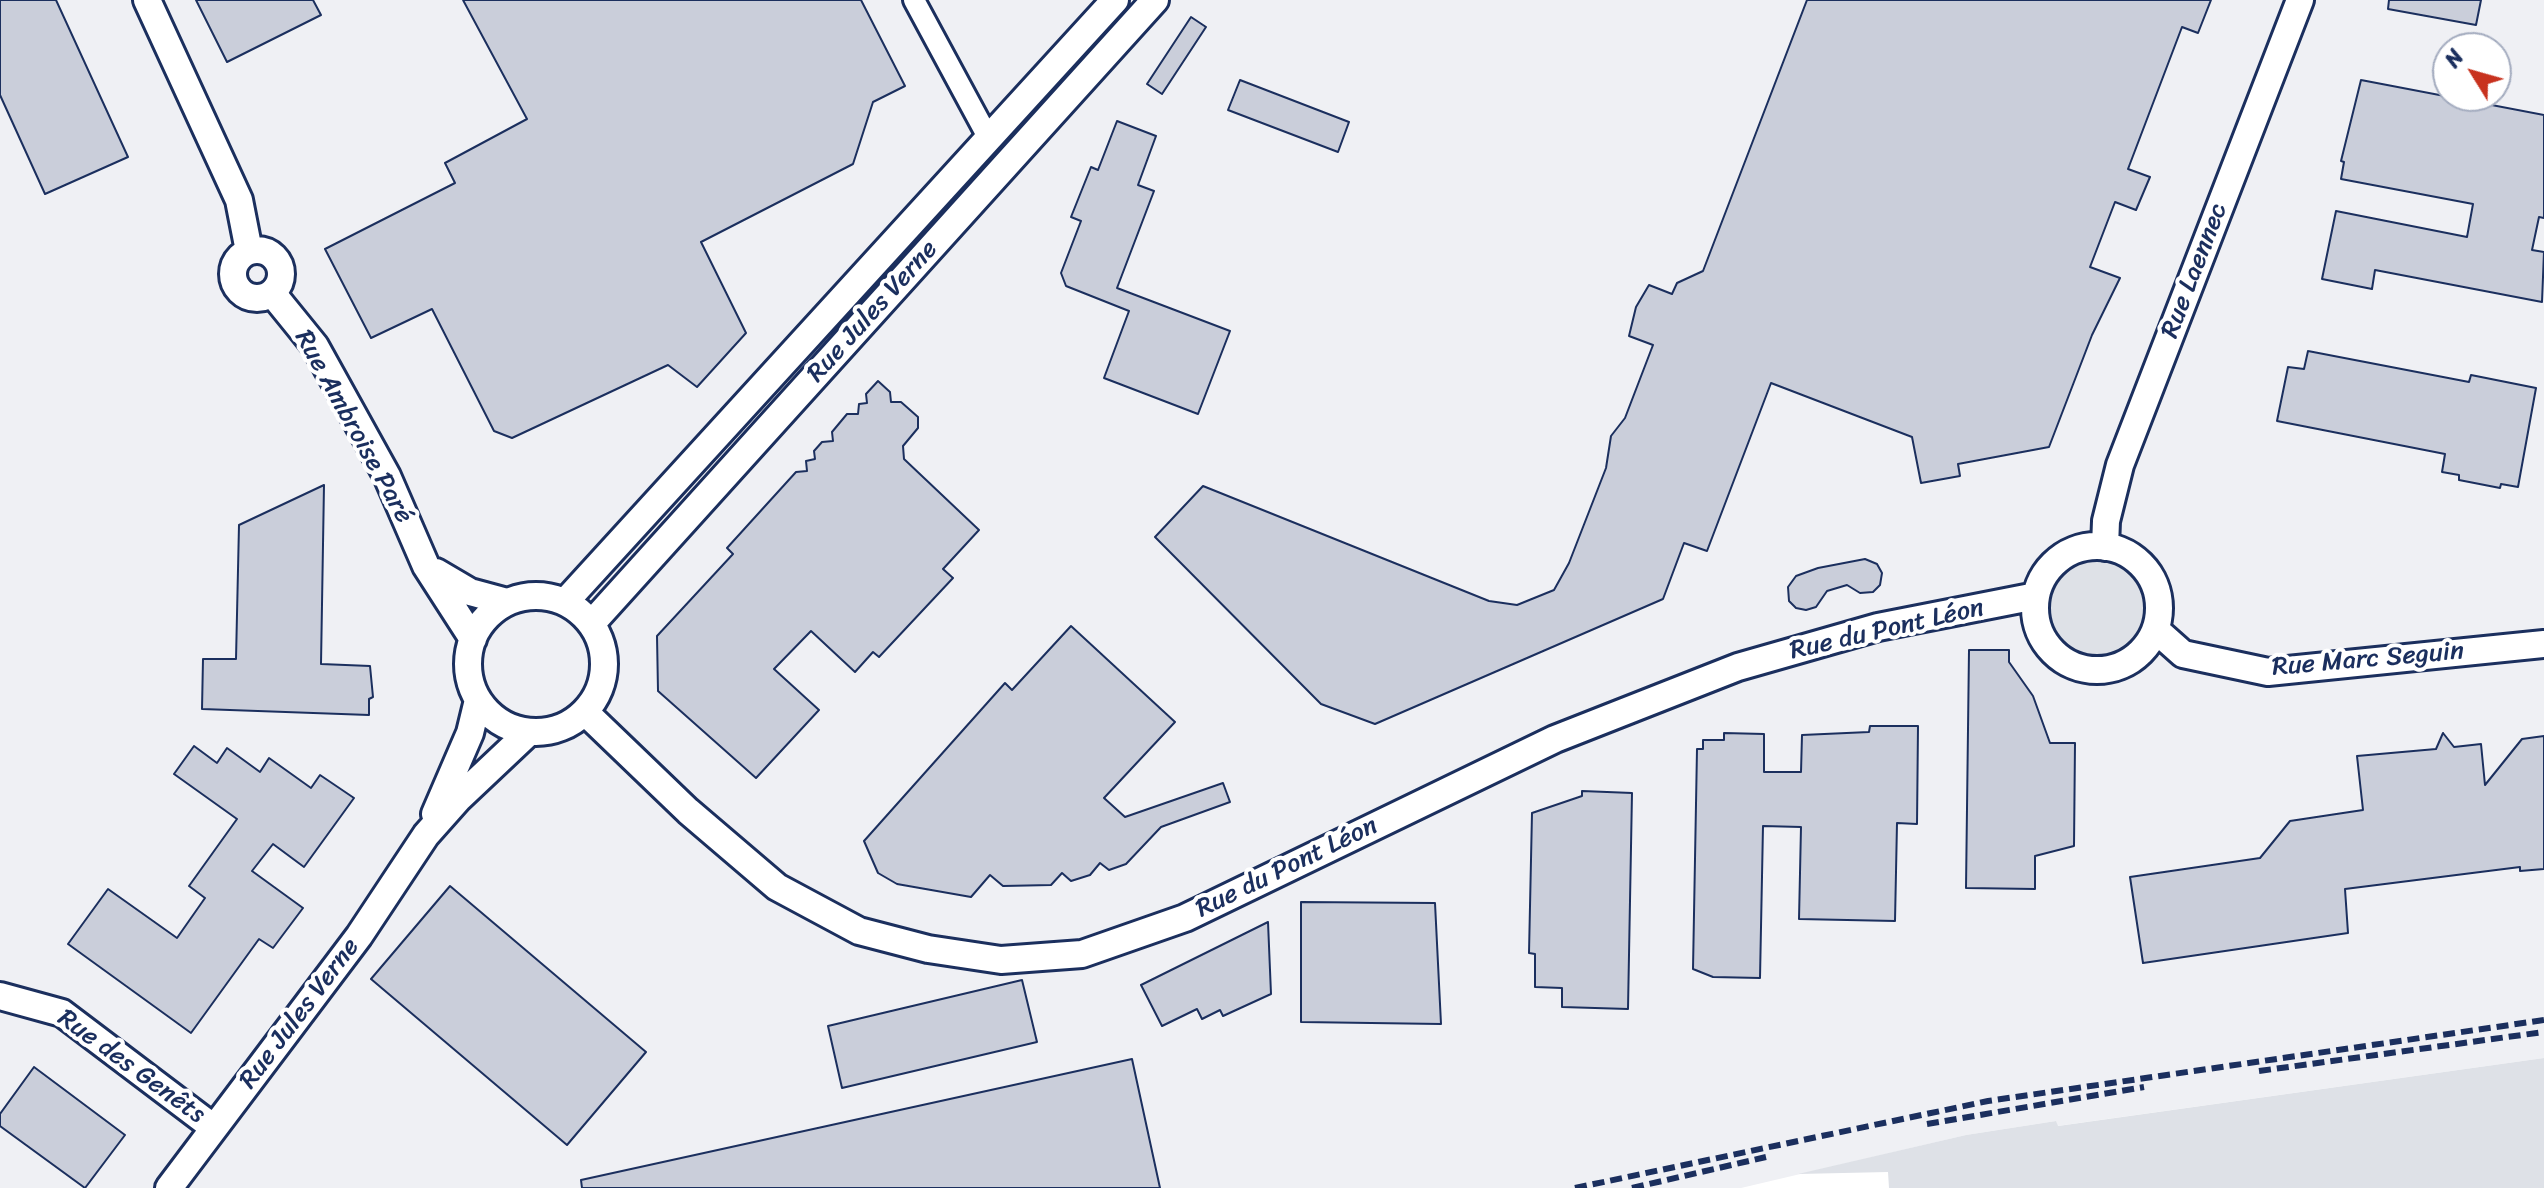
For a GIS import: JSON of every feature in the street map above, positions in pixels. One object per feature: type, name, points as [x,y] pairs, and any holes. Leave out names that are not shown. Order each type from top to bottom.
[{"type":"street","points":[[147,0],[239,200],[249,251]]},
{"type":"street","points":[[914,0],[989,139]]},
{"type":"street","name":"Rue Jules Verne","points":[[566,601],[1115,0]]},
{"type":"street","name":"Rue Jules Verne","points":[[592,623],[1155,0]]},
{"type":"street","name":"Rue Laennec","points":[[2105,547],[2106,521],[2120,465],[2300,0]]},
{"type":"street","points":[[249,251],[266,251],[279,262],[281,279],[272,293],[256,298],[237,288],[234,266],[249,251]]},
{"type":"street","name":"Rue Ambroise Paré","points":[[272,293],[315,346],[387,476],[426,566],[473,639]]},
{"type":"street","points":[[2087,547],[2105,547],[2139,562],[2151,576],[2159,602],[2156,630],[2145,648],[2130,662],[2111,669],[2090,671],[2070,665],[2053,653],[2041,636],[2035,616],[2036,596],[2054,563],[2069,553],[2087,547]]},
{"type":"street","points":[[426,566],[470,592],[507,602]]},
{"type":"street","points":[[528,596],[566,601],[592,623],[604,649],[603,683],[585,712],[569,724],[550,731],[529,732],[509,727],[491,716],[478,700],[469,680],[468,659],[473,639],[481,624],[507,602],[528,596]]},
{"type":"street","name":"Rue du Pont Léon","points":[[585,712],[688,811],[777,887],[859,931],[928,949],[1001,960],[1082,954],[1185,918],[1555,739],[1738,667],[1878,627],[2036,596]]},
{"type":"street","name":"Rue Marc Seguin","points":[[2156,630],[2183,654],[2268,672],[2544,644]]},
{"type":"street","name":"Rue Jules Verne","points":[[426,835],[470,733],[478,700]]},
{"type":"street","name":"Rue Jules Verne","points":[[169,1188],[359,936],[426,835],[458,799],[529,732]]},
{"type":"street","name":"Rue des Genêts","points":[[0,996],[62,1013],[214,1128]]},
{"type":"shaded area","points":[[0,0],[2544,0],[2544,1058],[2057,1126],[2056,1121],[1966,1135],[1741,1188],[0,1188]]},
{"type":"shaded area","points":[[2096,558],[2124,566],[2138,580],[2146,608],[2138,636],[2124,650],[2096,658],[2068,650],[2054,636],[2046,608],[2054,580],[2068,566]]},
{"type":"shaded area","points":[[2544,1058],[2544,1188],[1889,1188],[1888,1172],[1798,1174],[1966,1135],[2056,1121],[2058,1126]]},
{"type":"building","points":[[0,0],[56,0],[128,157],[45,194],[0,95]]},
{"type":"building","points":[[196,0],[313,0],[321,15],[227,62]]},
{"type":"building","points":[[463,0],[861,0],[905,86],[873,102],[853,164],[701,242],[746,333],[697,387],[668,365],[512,438],[494,431],[432,309],[371,338],[325,249],[455,183],[445,163],[527,119]]},
{"type":"building","points":[[1807,0],[2211,0],[2198,33],[2182,27],[2128,169],[2150,177],[2136,210],[2115,202],[2090,267],[2120,278],[2092,335],[2049,447],[1958,464],[1960,476],[1921,483],[1912,437],[1771,383],[1707,551],[1684,543],[1663,599],[1375,724],[1321,704],[1155,537],[1203,486],[1489,601],[1517,605],[1554,590],[1569,563],[1606,468],[1611,436],[1625,418],[1653,345],[1629,336],[1636,307],[1649,285],[1672,294],[1677,283],[1703,271]]},
{"type":"building","points":[[2389,0],[2481,0],[2476,25],[2388,9]]},
{"type":"building","points":[[1191,17],[1206,27],[1162,94],[1147,84]]},
{"type":"building","points":[[1240,80],[1349,122],[1338,152],[1228,110]]},
{"type":"building","points":[[2361,80],[2432,94],[2432,112],[2512,112],[2512,109],[2544,115],[2544,218],[2539,217],[2532,250],[2544,252],[2542,302],[2375,270],[2372,289],[2322,279],[2336,211],[2467,237],[2473,204],[2341,179],[2344,162],[2341,161]]},
{"type":"building","points":[[1117,121],[1156,136],[1138,185],[1154,191],[1117,288],[1230,331],[1198,414],[1104,378],[1129,311],[1066,286],[1061,273],[1081,221],[1071,217],[1091,167],[1098,170]]},
{"type":"building","points":[[2308,351],[2469,382],[2471,375],[2536,388],[2518,487],[2501,484],[2500,488],[2459,480],[2459,475],[2442,472],[2445,454],[2277,421],[2288,367],[2304,369]]},
{"type":"building","points":[[878,381],[890,392],[891,402],[901,402],[918,417],[918,428],[903,446],[904,459],[979,530],[943,569],[953,578],[879,657],[873,652],[855,672],[811,631],[774,669],[819,710],[756,778],[658,691],[657,636],[733,554],[727,548],[796,472],[807,471],[806,461],[815,459],[814,451],[822,442],[833,441],[832,432],[847,414],[858,414],[859,404],[867,403],[866,394]]},
{"type":"building","points":[[324,485],[321,664],[370,666],[373,697],[369,699],[369,715],[202,709],[203,659],[236,659],[239,525]]},
{"type":"building","points":[[1865,559],[1877,564],[1882,573],[1880,585],[1873,592],[1860,593],[1847,585],[1827,591],[1816,607],[1806,610],[1796,608],[1789,601],[1788,587],[1796,576],[1818,568]]},
{"type":"building","points":[[1071,626],[1175,722],[1104,798],[1125,817],[1223,783],[1230,802],[1161,827],[1126,864],[1109,870],[1100,863],[1090,875],[1071,881],[1062,873],[1051,885],[1003,886],[990,875],[971,897],[897,884],[878,873],[864,841],[1005,683],[1012,690]]},
{"type":"building","points":[[1969,650],[2009,650],[2009,662],[2033,696],[2050,743],[2075,743],[2074,846],[2035,856],[2035,889],[1966,888]]},
{"type":"building","points":[[1870,726],[1918,726],[1917,824],[1897,823],[1895,921],[1799,919],[1801,827],[1763,826],[1760,978],[1713,977],[1693,969],[1697,749],[1703,749],[1703,740],[1724,740],[1724,733],[1764,734],[1764,772],[1801,772],[1802,735],[1869,732]]},
{"type":"building","points":[[2443,733],[2454,747],[2481,744],[2485,785],[2522,739],[2544,736],[2544,869],[2520,871],[2520,867],[2345,889],[2348,933],[2143,963],[2130,877],[2260,858],[2290,821],[2363,810],[2357,756],[2436,749]]},
{"type":"building","points":[[194,746],[217,763],[227,748],[260,772],[269,758],[311,788],[320,775],[354,798],[304,867],[273,844],[252,871],[303,908],[273,948],[259,939],[191,1033],[68,944],[108,889],[177,938],[205,898],[189,886],[237,819],[174,774]]},
{"type":"building","points":[[1582,791],[1632,793],[1628,1009],[1562,1007],[1562,988],[1535,987],[1535,954],[1529,953],[1532,813],[1582,796]]},
{"type":"building","points":[[450,886],[646,1052],[567,1145],[371,979]]},
{"type":"building","points":[[1301,902],[1435,903],[1441,1024],[1301,1022]]},
{"type":"building","points":[[1268,922],[1271,994],[1223,1016],[1220,1010],[1202,1019],[1197,1009],[1162,1026],[1141,985]]},
{"type":"building","points":[[1022,980],[1037,1042],[842,1088],[828,1026]]},
{"type":"building","points":[[1132,1059],[1160,1188],[582,1188],[581,1180]]},
{"type":"building","points":[[34,1067],[125,1135],[85,1188],[0,1126],[0,1114]]},
{"type":"railway","points":[[1575,1188],[1988,1101],[2544,1020]]},
{"type":"railway","points":[[2259,1071],[2544,1032]]},
{"type":"railway","points":[[1927,1124],[2144,1087]]},
{"type":"railway","points":[[1632,1188],[1766,1157]]}]
